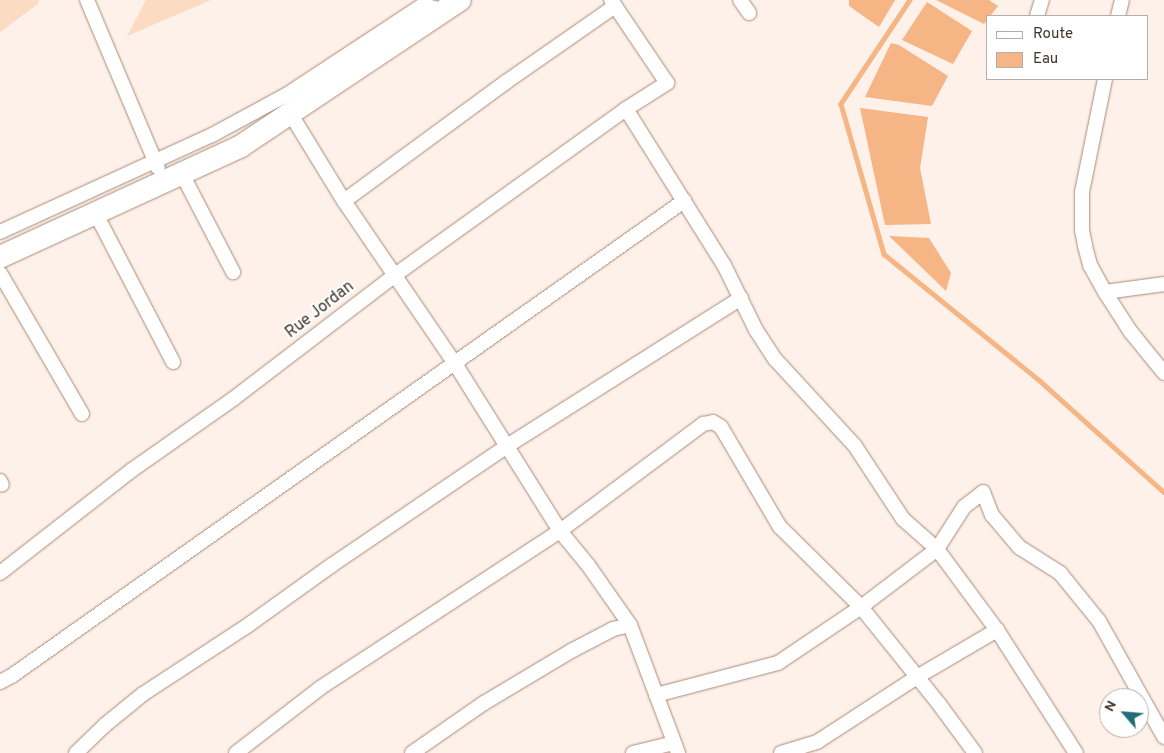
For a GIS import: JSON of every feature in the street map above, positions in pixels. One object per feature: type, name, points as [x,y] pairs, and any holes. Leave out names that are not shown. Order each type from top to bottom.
[{"type":"main road","points":[[0,257],[96,214],[166,171],[241,146],[452,5]]},
{"type":"street","points":[[86,0],[166,171],[233,272]]},
{"type":"street","points":[[740,0],[749,13]]},
{"type":"street","points":[[1037,15],[1042,0]]},
{"type":"street","points":[[1118,15],[1122,0]]},
{"type":"street","points":[[344,201],[613,3]]},
{"type":"street","name":"Rue Jordan","points":[[0,573],[132,470],[233,400],[395,275],[626,109],[667,83],[613,3]]},
{"type":"street","points":[[0,232],[166,171],[212,135],[286,96],[423,5],[452,5]]},
{"type":"street","points":[[1105,80],[1082,192],[1085,246],[1090,265],[1105,292],[1130,331],[1164,373]]},
{"type":"street","points":[[626,109],[724,266],[756,330],[775,358],[855,446],[903,519],[937,549],[997,630],[1076,753]]},
{"type":"street","points":[[290,113],[344,201],[454,362],[560,531],[593,572],[630,625],[676,748],[633,753]]},
{"type":"street","points":[[0,682],[13,675],[684,201]]},
{"type":"street","points":[[96,214],[173,362]]},
{"type":"street","points":[[0,273],[82,414]]},
{"type":"street","points":[[1105,292],[1164,284]]},
{"type":"street","points":[[76,753],[105,725],[143,694],[247,626],[332,565],[508,446],[740,298]]},
{"type":"street","points":[[236,753],[320,688],[560,531],[703,424],[713,422],[721,427],[780,528],[861,607],[975,753]]},
{"type":"street","points":[[656,695],[778,663],[861,607],[937,549],[964,507],[983,492],[992,515],[1018,547],[1060,573],[1099,621],[1164,737]]},
{"type":"street","points":[[412,753],[484,703],[571,651],[613,629],[630,625]]},
{"type":"street","points":[[781,753],[816,742],[917,677],[997,630]]},
{"type":"shaded area","points":[[0,0],[39,0],[38,4],[0,32]]},
{"type":"shaded area","points":[[146,0],[211,0],[127,36]]},
{"type":"water","points":[[849,0],[895,0],[879,27],[849,6]]},
{"type":"water","points":[[936,0],[989,0],[998,6],[991,15],[986,15],[984,24]]},
{"type":"water","points":[[927,2],[972,31],[953,64],[902,40]]},
{"type":"water","points":[[891,43],[899,45],[948,76],[932,106],[865,97]]},
{"type":"water","points":[[860,108],[928,117],[920,168],[931,224],[885,225]]},
{"type":"water","points":[[889,236],[929,238],[951,273],[946,291]]},
{"type":"waterway","points":[[910,0],[841,104],[884,254],[1039,380],[1164,492]]}]
